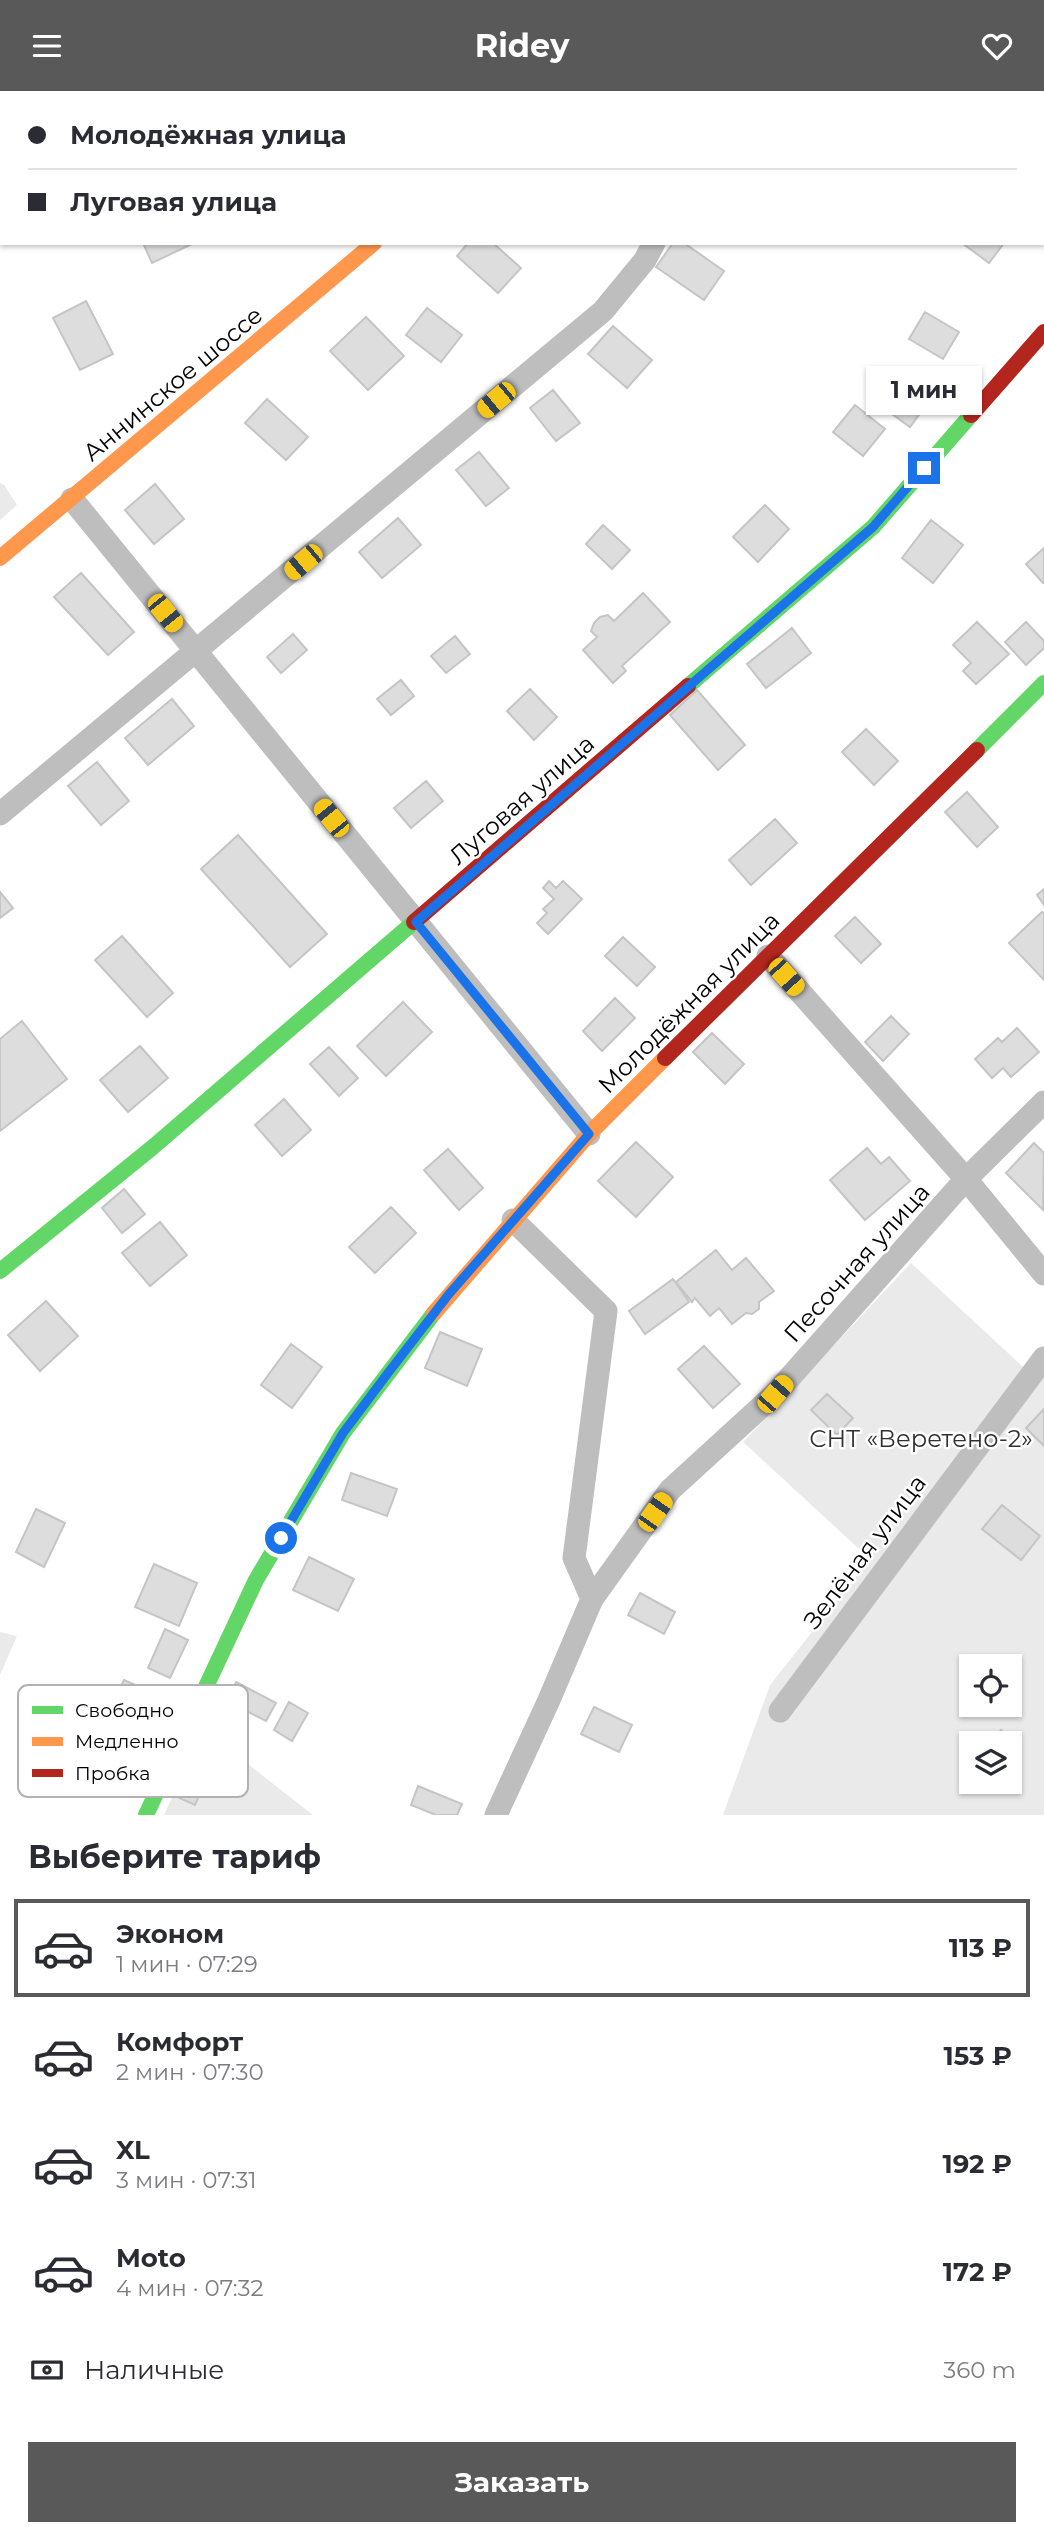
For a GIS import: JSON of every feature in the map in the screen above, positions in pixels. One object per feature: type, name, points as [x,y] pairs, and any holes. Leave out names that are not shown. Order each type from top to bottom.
[{"type":"street","name":"Аннинское шоссе","points":[[0,558],[372,245]]},
{"type":"street","points":[[0,814],[603,311],[645,260],[653,245]]},
{"type":"street","name":"Луговая улица","points":[[0,1271],[153,1147],[873,527],[1044,332]]},
{"type":"street","points":[[72,499],[589,1134]]},
{"type":"street","name":"Молодёжная улица","points":[[207,1685],[256,1580],[343,1433],[449,1294],[589,1134],[1044,684]]},
{"type":"street","points":[[768,956],[966,1179],[1044,1274]]},
{"type":"street","name":"Песочная улица","points":[[496,1815],[592,1599],[670,1490],[775,1394],[966,1179],[1044,1102]]},
{"type":"street","points":[[513,1220],[606,1311],[574,1558],[592,1599]]},
{"type":"street","name":"Зелёная улица","points":[[780,1711],[1044,1358]]},
{"type":"street","name":"Молодёжная улица","points":[[146,1815],[154,1797]]},
{"type":"green space","points":[[0,483],[17,505],[0,520]]},
{"type":"green space","name":"СНТ «Веретено-2»","points":[[911,1263],[1036,1379],[1044,1373],[1044,1815],[723,1815],[770,1685],[870,1559],[743,1442]]},
{"type":"green space","points":[[0,1632],[17,1636],[0,1675]]},
{"type":"green space","points":[[248,1764],[313,1815],[164,1815],[172,1797],[248,1797]]},
{"type":"building","points":[[144,245],[190,245],[152,263]]},
{"type":"building","points":[[466,245],[495,245],[521,268],[498,293],[457,256]]},
{"type":"building","points":[[672,245],[687,245],[724,271],[704,300],[656,267]]},
{"type":"building","points":[[965,245],[1002,245],[989,263]]},
{"type":"building","points":[[86,301],[113,354],[80,370],[53,318]]},
{"type":"building","points":[[427,308],[462,335],[441,362],[406,335]]},
{"type":"building","points":[[925,312],[959,332],[943,359],[909,339]]},
{"type":"building","points":[[366,317],[404,356],[368,390],[330,351]]},
{"type":"building","points":[[613,326],[652,360],[627,388],[588,354]]},
{"type":"building","points":[[902,376],[932,397],[910,427],[881,406]]},
{"type":"building","points":[[553,390],[580,423],[556,441],[530,408]]},
{"type":"building","points":[[267,399],[308,437],[286,460],[245,423]]},
{"type":"building","points":[[855,405],[885,429],[863,456],[833,432]]},
{"type":"building","points":[[479,452],[509,488],[486,506],[456,470]]},
{"type":"building","points":[[155,484],[184,519],[154,544],[125,510]]},
{"type":"building","points":[[765,505],[789,529],[758,562],[733,537]]},
{"type":"building","points":[[398,518],[421,545],[382,578],[359,552]]},
{"type":"building","points":[[931,520],[963,545],[933,583],[902,558]]},
{"type":"building","points":[[603,525],[630,550],[612,569],[586,544]]},
{"type":"building","points":[[1044,548],[1044,583],[1043,583],[1026,564]]},
{"type":"building","points":[[81,573],[134,632],[108,655],[54,597]]},
{"type":"building","points":[[643,593],[670,622],[622,666],[626,671],[613,683],[583,650],[597,637],[591,631],[600,617],[608,615],[614,621]]},
{"type":"building","points":[[977,622],[1009,654],[976,684],[963,671],[971,663],[953,645]]},
{"type":"building","points":[[1026,622],[1044,641],[1044,648],[1026,665],[1005,642]]},
{"type":"building","points":[[792,628],[811,653],[766,688],[747,664]]},
{"type":"building","points":[[293,634],[307,650],[281,673],[267,657]]},
{"type":"building","points":[[455,636],[470,654],[446,673],[431,656]]},
{"type":"building","points":[[401,680],[414,696],[391,715],[377,699]]},
{"type":"building","points":[[530,689],[557,717],[534,740],[507,711]]},
{"type":"building","points":[[697,690],[745,745],[718,770],[670,715]]},
{"type":"building","points":[[172,699],[194,726],[148,765],[125,738]]},
{"type":"building","points":[[866,729],[898,761],[874,785],[842,752]]},
{"type":"building","points":[[97,762],[129,801],[101,825],[68,786]]},
{"type":"building","points":[[426,781],[443,801],[411,828],[394,808]]},
{"type":"building","points":[[967,792],[998,827],[977,847],[945,812]]},
{"type":"building","points":[[775,819],[797,843],[751,885],[729,860]]},
{"type":"building","points":[[238,835],[327,934],[290,967],[201,869]]},
{"type":"building","points":[[549,881],[556,888],[563,881],[582,899],[548,934],[537,923],[547,913],[543,909],[554,899],[543,888]]},
{"type":"building","points":[[1044,889],[1044,905],[1037,895]]},
{"type":"building","points":[[0,892],[13,908],[0,918]]},
{"type":"building","points":[[1044,913],[1044,980],[1009,943]]},
{"type":"building","points":[[855,917],[881,944],[861,963],[835,936]]},
{"type":"building","points":[[122,936],[173,993],[147,1017],[95,960]]},
{"type":"building","points":[[623,937],[655,967],[637,986],[605,956]]},
{"type":"building","points":[[615,998],[635,1018],[602,1051],[583,1031]]},
{"type":"building","points":[[403,1002],[432,1032],[386,1076],[357,1046]]},
{"type":"building","points":[[891,1016],[909,1034],[883,1061],[865,1042]]},
{"type":"building","points":[[22,1021],[67,1079],[0,1131],[0,1039]]},
{"type":"building","points":[[1017,1028],[1039,1052],[1011,1077],[1003,1068],[992,1078],[975,1059],[998,1038],[1002,1042]]},
{"type":"building","points":[[712,1033],[744,1064],[725,1084],[693,1052]]},
{"type":"building","points":[[140,1046],[168,1078],[128,1112],[100,1080]]},
{"type":"building","points":[[329,1047],[358,1078],[339,1096],[310,1064]]},
{"type":"building","points":[[284,1099],[311,1130],[282,1156],[255,1125]]},
{"type":"building","points":[[636,1142],[673,1177],[636,1217],[598,1181]]},
{"type":"building","points":[[1034,1143],[1044,1153],[1043,1210],[1006,1173]]},
{"type":"building","points":[[867,1148],[881,1164],[889,1157],[910,1181],[865,1220],[830,1180]]},
{"type":"building","points":[[448,1149],[483,1188],[459,1210],[424,1170]]},
{"type":"building","points":[[124,1189],[145,1214],[122,1233],[102,1208]]},
{"type":"building","points":[[391,1207],[416,1233],[375,1273],[349,1247]]},
{"type":"building","points":[[160,1222],[187,1255],[150,1286],[122,1253]]},
{"type":"building","points":[[716,1250],[732,1270],[746,1258],[774,1291],[759,1302],[759,1309],[752,1314],[746,1313],[732,1324],[719,1308],[710,1316],[695,1298],[692,1302],[676,1282]]},
{"type":"building","points":[[673,1279],[689,1302],[645,1334],[629,1311]]},
{"type":"building","points":[[46,1301],[78,1336],[40,1371],[8,1335]]},
{"type":"building","points":[[440,1332],[482,1349],[467,1386],[425,1368]]},
{"type":"building","points":[[291,1344],[322,1367],[292,1408],[261,1385]]},
{"type":"building","points":[[704,1346],[740,1384],[713,1408],[678,1369]]},
{"type":"building","points":[[827,1394],[853,1418],[837,1435],[811,1410]]},
{"type":"building","points":[[1044,1409],[1044,1446],[1026,1428]]},
{"type":"building","points":[[351,1473],[397,1489],[387,1516],[342,1500]]},
{"type":"building","points":[[1002,1505],[1040,1536],[1021,1560],[982,1529]]},
{"type":"building","points":[[36,1509],[65,1523],[44,1567],[16,1552]]},
{"type":"building","points":[[309,1557],[354,1579],[338,1611],[293,1590]]},
{"type":"building","points":[[154,1564],[197,1583],[179,1626],[135,1607]]},
{"type":"building","points":[[640,1593],[675,1612],[664,1634],[628,1615]]},
{"type":"building","points":[[165,1629],[188,1640],[170,1678],[148,1668]]},
{"type":"building","points":[[124,1680],[135,1685],[122,1685]]},
{"type":"building","points":[[248,1688],[276,1703],[266,1721],[248,1712]]},
{"type":"building","points":[[289,1702],[308,1713],[292,1741],[274,1730]]},
{"type":"building","points":[[594,1707],[632,1725],[619,1752],[581,1734]]},
{"type":"building","points":[[418,1786],[462,1804],[457,1815],[436,1815],[411,1805]]},
{"type":"building","points":[[177,1797],[199,1797],[195,1805]]},
{"type":"traffic: fast","points":[[688,686],[873,527],[971,415]]},
{"type":"traffic: fast","points":[[977,750],[1044,683]]},
{"type":"traffic: fast","points":[[0,1271],[153,1147],[414,922]]},
{"type":"traffic: fast","points":[[207,1685],[256,1580],[343,1433],[434,1313]]},
{"type":"traffic: fast","points":[[146,1815],[154,1797]]},
{"type":"traffic: slow","points":[[0,558],[372,245]]},
{"type":"traffic: slow","points":[[434,1313],[589,1134],[665,1058]]},
{"type":"traffic: jam","points":[[971,415],[1044,332]]},
{"type":"traffic: jam","points":[[414,922],[688,686]]},
{"type":"traffic: jam","points":[[665,1058],[977,750]]},
{"type":"route","points":[[281,1538],[343,1433],[388,1373],[449,1294],[589,1134],[416,922],[873,527],[924,468]]}]
